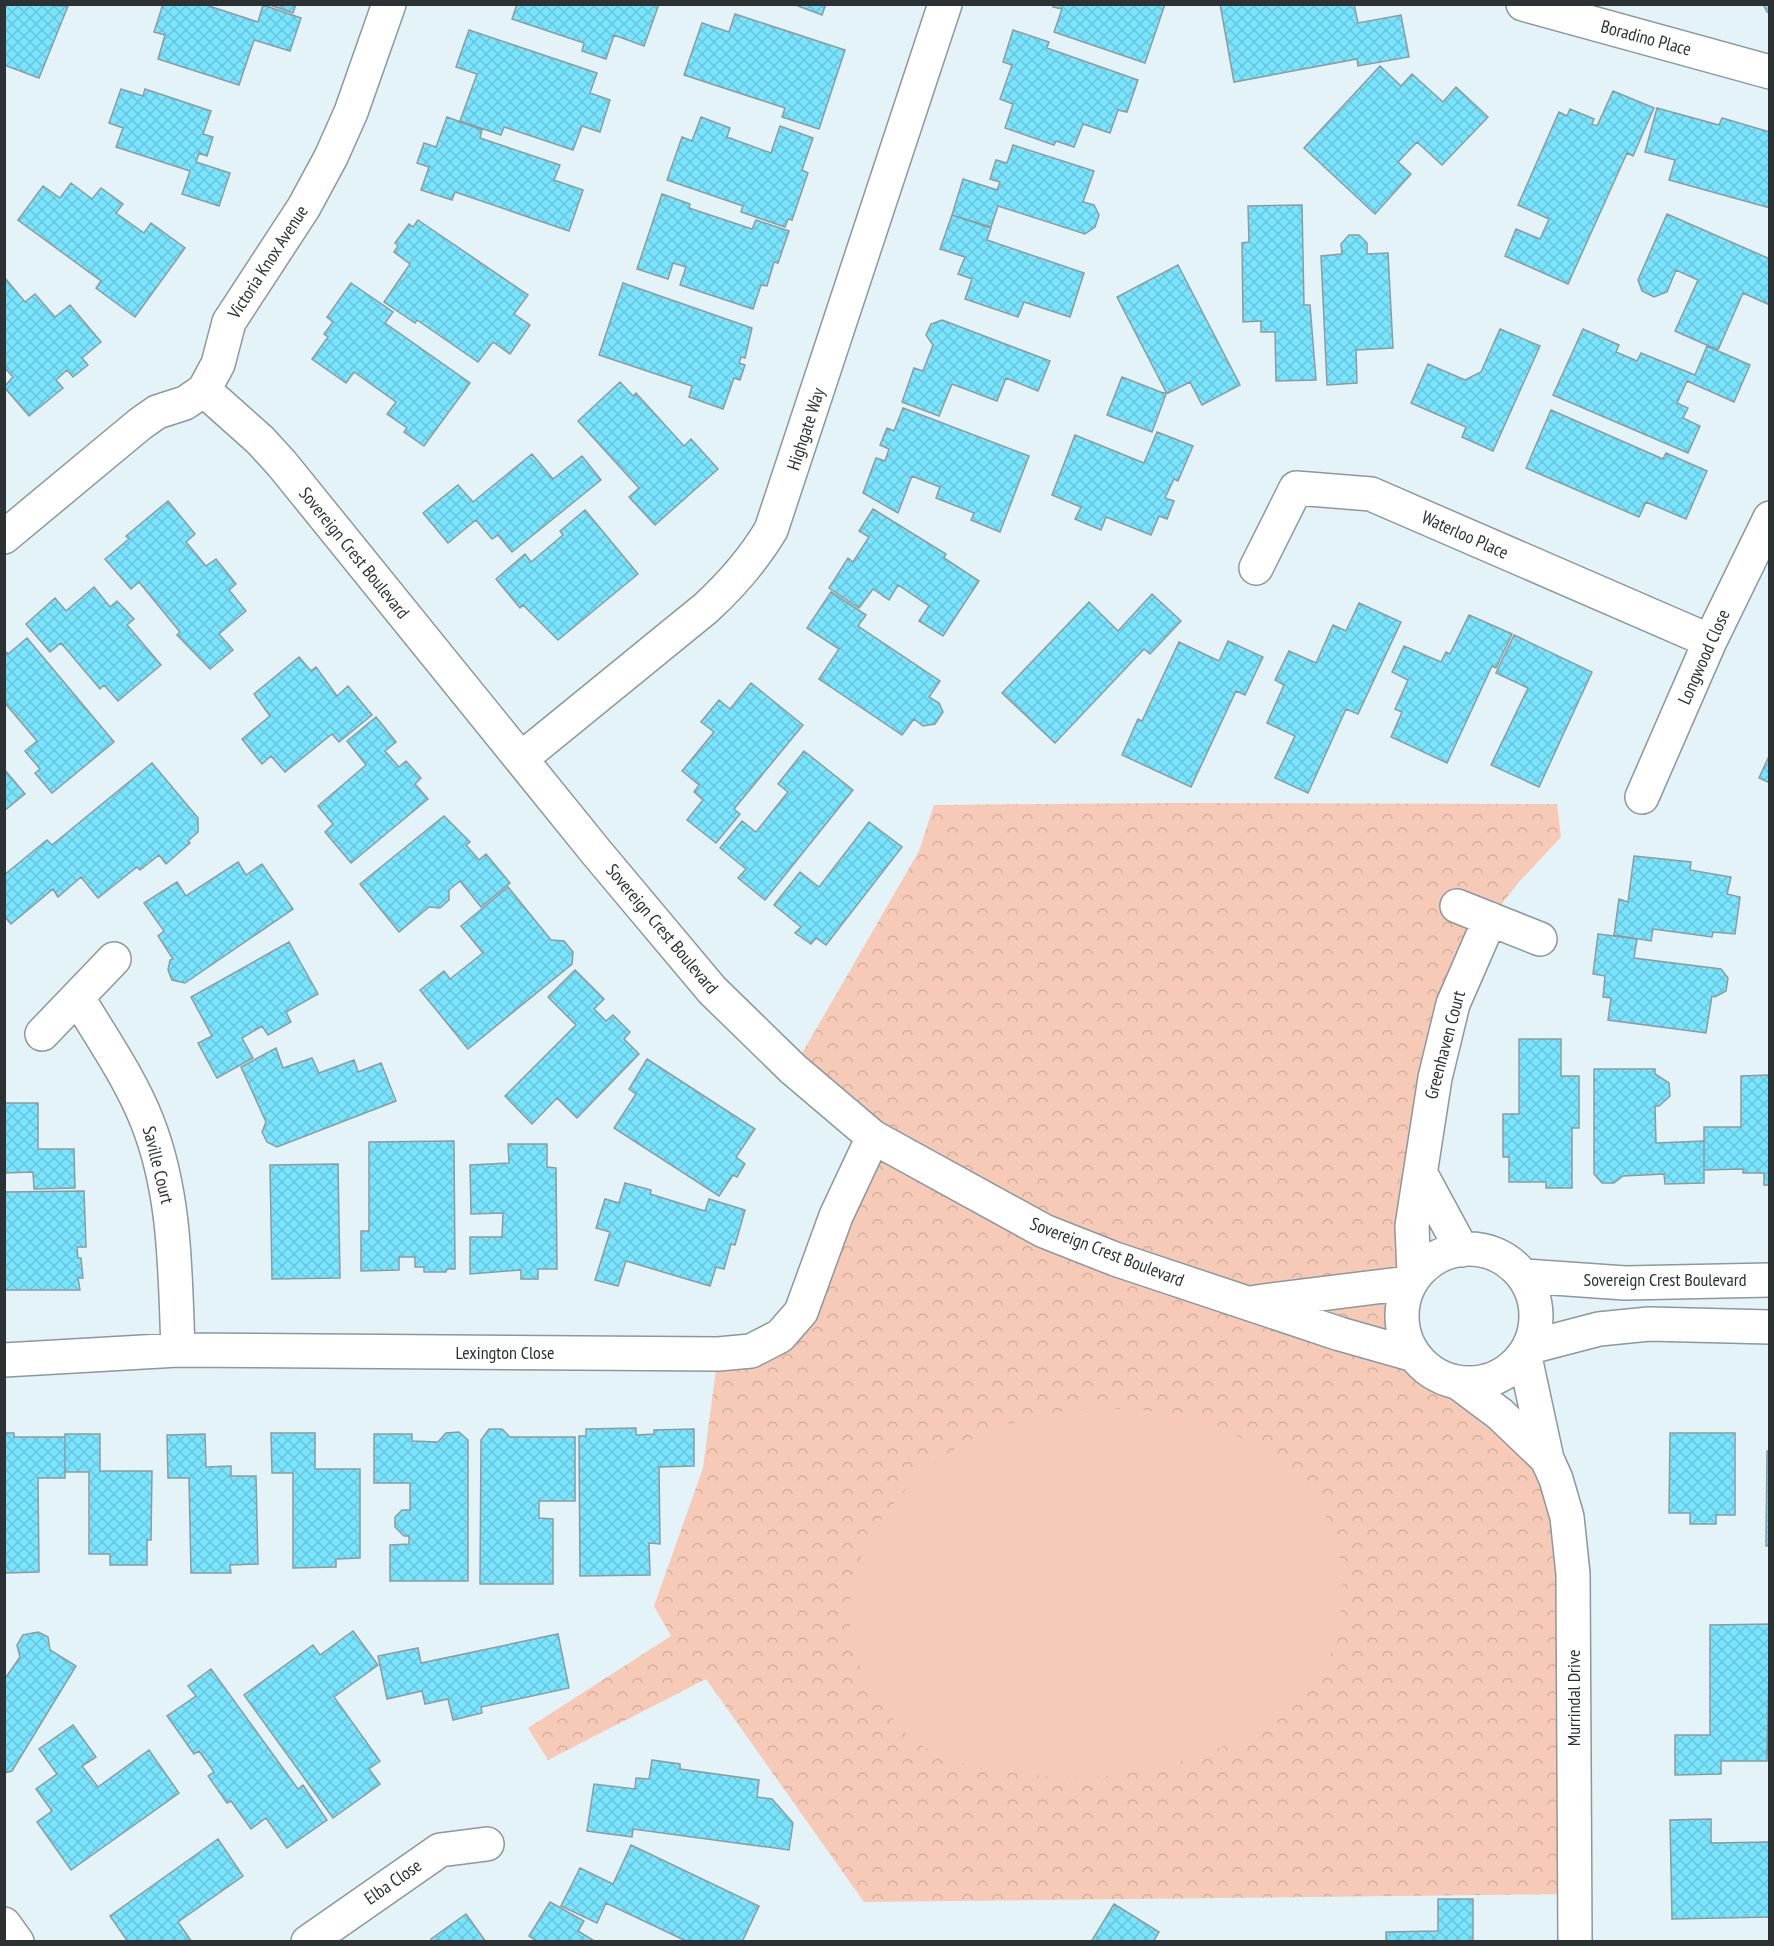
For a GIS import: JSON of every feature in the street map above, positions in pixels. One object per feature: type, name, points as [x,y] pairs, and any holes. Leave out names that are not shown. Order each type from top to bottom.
[{"type":"street","name":"Victoria Knox Avenue","points":[[204,390],[218,364],[229,322],[304,207],[331,157],[359,91],[389,4]]},
{"type":"street","name":"Highgate Way","points":[[522,758],[713,601],[756,555],[771,530],[945,4]]},
{"type":"street","name":"Boradino Place","points":[[1523,4],[1770,72]]},
{"type":"street","points":[[4,537],[140,424],[157,412],[185,403],[204,390]]},
{"type":"street","name":"Sovereign Crest Boulevard","points":[[204,390],[271,451],[597,853],[712,990],[793,1069],[873,1137],[1044,1231],[1115,1259],[1413,1355]]},
{"type":"street","name":"Waterloo Place","points":[[1256,568],[1296,488],[1371,495],[1710,641]]},
{"type":"street","name":"Longwood Close","points":[[1642,797],[1710,641],[1770,518]]},
{"type":"street","points":[[1457,906],[1540,939]]},
{"type":"street","name":"Greenhaven Court","points":[[1411,1278],[1412,1226],[1422,1176],[1428,1111],[1453,1004],[1490,919]]},
{"type":"street","points":[[42,1034],[114,959]]},
{"type":"street","name":"Saville Court","points":[[78,998],[115,1059],[147,1120],[158,1155],[173,1233],[178,1350]]},
{"type":"street","name":"Lexington Close","points":[[4,1360],[178,1350],[707,1354],[751,1351],[780,1336],[801,1312],[836,1216],[873,1137]]},
{"type":"street","points":[[1422,1176],[1462,1250]]},
{"type":"street","points":[[1527,1352],[1537,1326],[1536,1300],[1525,1276],[1506,1258],[1484,1250],[1462,1250],[1442,1256],[1411,1278],[1401,1308],[1402,1332],[1413,1355],[1431,1373],[1460,1384],[1482,1382],[1498,1376],[1527,1352],[1599,1329],[1649,1324],[1770,1327]]},
{"type":"street","name":"Sovereign Crest Boulevard","points":[[1525,1276],[1625,1283],[1770,1280]]},
{"type":"street","name":"Sovereign Crest Boulevard","points":[[1248,1303],[1411,1278]]},
{"type":"street","name":"Murrindal Drive","points":[[1527,1352],[1547,1459],[1556,1479],[1567,1517],[1573,1574],[1575,1941]]},
{"type":"street","name":"Murrindal Drive","points":[[1460,1384],[1500,1414],[1547,1459]]},
{"type":"street","name":"Elba Close","points":[[308,1941],[440,1850],[487,1844]]},
{"type":"street","points":[[4,1924],[18,1941]]},
{"type":"green space","points":[[1557,804],[1561,837],[1519,882],[1490,919],[1462,981],[1414,1274],[1401,1308],[1402,1332],[1414,1355],[1431,1373],[1460,1384],[1556,1479],[1575,1894],[864,1902],[706,1679],[548,1760],[528,1728],[671,1636],[654,1606],[703,1468],[718,1354],[780,1336],[873,1137],[793,1069],[919,851],[934,805]]},
{"type":"green space","points":[[1090,1408],[1167,1413],[1209,1422],[1264,1452],[1297,1479],[1321,1507],[1331,1527],[1338,1550],[1342,1575],[1342,1600],[1333,1649],[1310,1689],[1290,1708],[1266,1725],[1208,1752],[1147,1770],[1091,1777],[1030,1775],[963,1763],[929,1750],[899,1726],[883,1706],[863,1672],[851,1635],[850,1599],[859,1563],[875,1529],[898,1498],[926,1471],[956,1448],[989,1431],[1014,1422]]},
{"type":"building","points":[[4,4],[68,6],[39,78],[4,65]]},
{"type":"building","points":[[163,4],[203,4],[258,22],[263,5],[301,18],[290,51],[254,40],[239,85],[158,59],[165,35],[154,32]]},
{"type":"building","points":[[267,4],[296,4],[293,13]]},
{"type":"building","points":[[517,4],[659,4],[644,46],[614,35],[606,59],[582,51],[584,43],[512,19]]},
{"type":"building","points":[[793,4],[826,4],[822,15]]},
{"type":"building","points":[[1054,4],[1165,4],[1145,63],[1054,32],[1062,9],[1053,7]]},
{"type":"building","points":[[1220,4],[1354,4],[1358,23],[1401,15],[1409,57],[1358,66],[1357,59],[1234,82]]},
{"type":"building","points":[[1763,4],[1770,4],[1770,13],[1767,12]]},
{"type":"building","points":[[735,14],[845,50],[819,129],[782,117],[785,108],[684,75],[702,23],[729,32]]},
{"type":"building","points":[[469,30],[597,73],[590,93],[610,100],[600,132],[582,126],[573,150],[504,127],[501,135],[460,121],[477,74],[456,67]]},
{"type":"building","points":[[1013,30],[1049,42],[1047,48],[1138,80],[1127,112],[1118,110],[1110,133],[1083,124],[1074,147],[1056,141],[1054,145],[1005,128],[1013,104],[1000,99],[1012,65],[1003,62]]},
{"type":"building","points":[[1380,66],[1401,86],[1412,74],[1443,102],[1456,87],[1488,117],[1442,165],[1417,142],[1398,162],[1411,174],[1375,214],[1304,148]]},
{"type":"building","points":[[121,89],[143,96],[145,89],[211,111],[203,134],[213,137],[207,156],[199,153],[196,162],[230,173],[219,206],[182,194],[190,171],[116,147],[123,128],[109,123]]},
{"type":"building","points":[[1613,91],[1654,108],[1633,156],[1627,153],[1568,284],[1505,256],[1516,229],[1540,239],[1549,219],[1518,205],[1559,112],[1567,116],[1570,109],[1594,119],[1592,124],[1597,126]]},
{"type":"building","points":[[1657,108],[1719,125],[1722,118],[1770,132],[1770,208],[1669,180],[1675,160],[1645,152]]},
{"type":"building","points":[[447,117],[482,130],[480,138],[560,165],[554,180],[583,190],[569,231],[455,192],[452,200],[421,190],[429,167],[417,163],[424,143],[436,147]]},
{"type":"building","points":[[701,117],[730,128],[727,137],[771,153],[780,126],[813,138],[802,170],[808,173],[792,220],[788,219],[785,227],[741,212],[743,206],[667,180],[682,137],[692,141]]},
{"type":"building","points":[[1013,145],[1094,171],[1083,202],[1094,205],[1099,215],[1095,227],[1085,234],[998,206],[991,227],[952,215],[963,179],[997,190],[1000,182],[990,179],[996,160],[1007,163]]},
{"type":"building","points":[[71,183],[92,199],[101,188],[123,204],[116,213],[144,233],[151,223],[185,248],[135,317],[96,288],[101,281],[18,220],[43,186],[60,198]]},
{"type":"building","points":[[662,194],[690,204],[689,208],[752,229],[756,220],[789,231],[778,263],[774,262],[767,286],[761,285],[753,309],[680,285],[686,267],[673,263],[668,279],[637,269]]},
{"type":"building","points":[[1302,205],[1304,305],[1310,305],[1316,380],[1276,381],[1275,332],[1261,332],[1261,321],[1243,322],[1242,243],[1249,242],[1248,206]]},
{"type":"building","points":[[1667,214],[1770,259],[1770,305],[1743,293],[1718,350],[1675,331],[1698,280],[1676,270],[1667,292],[1654,297],[1642,291],[1638,280]]},
{"type":"building","points":[[952,215],[991,228],[987,240],[1084,273],[1070,317],[1024,302],[1018,317],[965,299],[972,279],[958,274],[965,257],[940,249]]},
{"type":"building","points":[[418,220],[528,295],[514,314],[530,325],[510,354],[493,342],[478,362],[417,320],[415,323],[384,302],[410,264],[394,252],[398,246],[395,243],[409,224],[413,227]]},
{"type":"building","points":[[1349,235],[1359,235],[1367,243],[1367,254],[1388,253],[1393,348],[1356,350],[1357,383],[1327,385],[1321,256],[1342,254],[1341,244]]},
{"type":"building","points":[[1178,265],[1240,385],[1202,405],[1190,382],[1166,394],[1152,432],[1107,415],[1122,377],[1163,393],[1166,392],[1117,297]]},
{"type":"building","points":[[5,278],[25,302],[35,294],[55,317],[70,305],[101,342],[82,358],[88,365],[73,377],[67,370],[56,380],[63,388],[29,416],[4,387],[13,377],[4,367]]},
{"type":"building","points":[[351,283],[393,312],[385,323],[470,383],[424,446],[404,432],[407,428],[387,414],[396,402],[354,372],[346,383],[312,359],[328,337],[324,334],[333,322],[327,317]]},
{"type":"building","points":[[623,283],[752,328],[745,358],[741,357],[739,363],[745,365],[740,380],[734,378],[723,409],[689,397],[692,386],[599,355]]},
{"type":"building","points":[[942,320],[1050,361],[1038,391],[1006,378],[997,401],[952,384],[939,416],[902,402],[914,368],[923,371],[933,345],[926,335],[931,324]]},
{"type":"building","points":[[1500,329],[1540,346],[1493,451],[1462,437],[1466,427],[1411,403],[1428,364],[1465,380],[1481,372]]},
{"type":"building","points":[[1583,329],[1619,345],[1616,352],[1637,361],[1641,353],[1695,375],[1707,346],[1750,365],[1734,402],[1687,381],[1677,403],[1688,408],[1683,418],[1700,426],[1688,453],[1553,395]]},
{"type":"building","points":[[620,382],[633,396],[636,393],[684,446],[691,439],[718,469],[655,525],[629,497],[639,488],[578,421]]},
{"type":"building","points":[[903,408],[1029,456],[1000,532],[971,520],[974,513],[936,498],[940,487],[912,476],[898,513],[863,493],[876,458],[885,461],[889,449],[880,445],[887,428],[894,431]]},
{"type":"building","points":[[1551,410],[1663,459],[1666,453],[1707,471],[1686,519],[1646,502],[1639,517],[1526,468]]},
{"type":"building","points":[[1157,432],[1193,446],[1178,481],[1174,479],[1165,498],[1174,501],[1167,519],[1159,516],[1151,535],[1106,517],[1101,530],[1075,519],[1081,507],[1052,495],[1075,435],[1144,463]]},
{"type":"building","points":[[532,454],[553,479],[582,456],[601,480],[512,552],[498,535],[492,539],[476,520],[448,543],[423,513],[458,485],[473,502]]},
{"type":"building","points":[[168,501],[195,534],[186,542],[206,566],[216,559],[236,584],[229,590],[246,611],[219,634],[233,650],[210,669],[177,635],[180,632],[139,582],[131,589],[105,559],[129,539],[126,536]]},
{"type":"building","points":[[873,509],[946,554],[944,558],[979,581],[943,636],[919,621],[929,606],[898,585],[889,600],[873,589],[859,608],[829,588],[848,558],[853,562],[869,537],[859,531]]},
{"type":"building","points":[[585,510],[638,574],[558,640],[523,605],[520,608],[496,579],[525,554],[531,562],[563,535],[560,531]]},
{"type":"building","points":[[94,587],[110,607],[117,601],[134,619],[127,625],[161,665],[118,701],[104,685],[100,689],[61,643],[50,652],[26,624],[55,598],[66,611]]},
{"type":"building","points":[[831,592],[866,615],[858,626],[940,681],[929,697],[939,703],[943,712],[935,724],[923,726],[914,719],[902,735],[819,679],[839,649],[807,628]]},
{"type":"building","points":[[1152,594],[1181,621],[1150,654],[1144,649],[1055,743],[1002,693],[1089,602],[1118,631]]},
{"type":"building","points":[[1359,603],[1401,622],[1358,714],[1346,709],[1308,793],[1275,778],[1295,736],[1267,723],[1284,685],[1275,680],[1289,651],[1316,663],[1333,625],[1346,631]]},
{"type":"building","points":[[1469,615],[1512,634],[1496,668],[1492,666],[1447,763],[1391,737],[1402,712],[1395,709],[1408,680],[1392,672],[1404,646],[1441,662],[1446,652],[1450,654]]},
{"type":"building","points":[[1514,635],[1592,672],[1539,787],[1491,765],[1528,688],[1496,673]]},
{"type":"building","points":[[27,638],[114,742],[52,793],[35,773],[40,769],[25,751],[37,741],[4,702],[4,650],[8,654]]},
{"type":"building","points":[[1228,641],[1263,657],[1245,695],[1236,691],[1191,787],[1122,755],[1138,719],[1142,721],[1179,642],[1219,661]]},
{"type":"building","points":[[299,657],[311,671],[316,667],[337,696],[348,686],[372,715],[339,742],[332,734],[285,772],[271,756],[262,764],[242,739],[270,716],[254,694]]},
{"type":"building","points":[[751,683],[803,725],[734,809],[740,814],[716,843],[687,820],[703,800],[694,792],[699,785],[682,771],[714,732],[701,722],[719,700],[730,709]]},
{"type":"building","points":[[376,717],[396,742],[385,751],[399,767],[406,761],[421,778],[415,784],[428,799],[351,863],[325,832],[333,824],[318,806],[366,765],[347,741]]},
{"type":"building","points":[[804,751],[853,790],[765,900],[738,878],[746,869],[720,848],[742,821],[756,832],[788,792],[778,784]]},
{"type":"building","points":[[1770,754],[1770,783],[1759,778]]},
{"type":"building","points":[[152,763],[198,818],[198,832],[188,841],[190,843],[166,864],[159,855],[140,870],[137,867],[98,898],[81,877],[58,897],[53,889],[11,924],[4,916],[4,875],[47,840],[52,845]]},
{"type":"building","points":[[4,769],[25,794],[4,811]]},
{"type":"building","points":[[444,816],[470,842],[466,845],[479,860],[486,854],[510,883],[481,907],[460,881],[449,890],[449,900],[440,908],[429,907],[399,932],[360,884]]},
{"type":"building","points":[[869,822],[902,847],[826,945],[816,938],[811,944],[795,933],[801,927],[774,905],[800,872],[819,887]]},
{"type":"building","points":[[1634,856],[1691,862],[1690,870],[1731,877],[1727,894],[1740,897],[1735,934],[1713,932],[1712,937],[1653,929],[1651,941],[1614,935],[1619,899],[1628,902]]},
{"type":"building","points":[[238,862],[246,875],[262,864],[293,909],[185,983],[172,980],[168,970],[170,960],[173,959],[158,936],[164,931],[144,903],[177,882],[186,896]]},
{"type":"building","points":[[508,887],[551,940],[564,941],[573,952],[572,964],[468,1049],[420,990],[444,971],[450,979],[483,953],[461,926]]},
{"type":"building","points":[[1598,934],[1637,939],[1634,958],[1721,969],[1728,978],[1726,991],[1715,997],[1712,996],[1706,1033],[1608,1020],[1611,998],[1603,997],[1605,976],[1593,974]]},
{"type":"building","points":[[289,942],[318,994],[286,1012],[291,1022],[268,1035],[262,1026],[242,1038],[253,1058],[217,1078],[198,1043],[212,1036],[191,997]]},
{"type":"building","points":[[575,970],[604,999],[594,1009],[606,1021],[613,1015],[630,1032],[624,1039],[639,1054],[577,1118],[557,1098],[532,1124],[505,1096],[576,1025],[548,997]]},
{"type":"building","points":[[1519,1039],[1561,1039],[1561,1076],[1579,1076],[1579,1128],[1572,1128],[1572,1188],[1546,1188],[1546,1182],[1509,1182],[1509,1157],[1503,1157],[1503,1114],[1519,1114]]},
{"type":"building","points":[[276,1048],[283,1068],[312,1058],[319,1073],[354,1060],[358,1072],[381,1063],[396,1101],[277,1147],[267,1142],[262,1132],[266,1122],[241,1067]]},
{"type":"building","points":[[647,1059],[755,1129],[736,1157],[745,1164],[737,1177],[733,1175],[719,1196],[614,1128],[636,1094],[629,1089]]},
{"type":"building","points":[[1594,1069],[1655,1069],[1655,1074],[1669,1083],[1670,1096],[1659,1106],[1655,1106],[1656,1143],[1704,1141],[1704,1183],[1665,1184],[1664,1174],[1623,1176],[1614,1183],[1602,1183],[1594,1174]]},
{"type":"building","points":[[1770,1075],[1770,1185],[1764,1185],[1764,1173],[1743,1173],[1743,1169],[1704,1170],[1704,1127],[1741,1127],[1741,1076]]},
{"type":"building","points":[[4,1103],[38,1103],[38,1149],[74,1149],[75,1188],[34,1189],[33,1172],[4,1173]]},
{"type":"building","points":[[454,1141],[455,1269],[447,1269],[446,1272],[424,1272],[424,1267],[415,1267],[415,1257],[399,1257],[399,1270],[361,1271],[361,1231],[369,1231],[369,1142]]},
{"type":"building","points":[[508,1144],[547,1144],[547,1167],[556,1168],[557,1269],[538,1269],[538,1279],[521,1279],[521,1270],[470,1274],[470,1237],[502,1237],[503,1213],[471,1214],[470,1165],[509,1163]]},
{"type":"building","points":[[338,1164],[340,1278],[272,1279],[270,1165]]},
{"type":"building","points":[[625,1183],[651,1190],[650,1194],[705,1211],[709,1199],[745,1210],[735,1245],[731,1244],[724,1269],[716,1267],[710,1286],[626,1261],[618,1286],[595,1280],[610,1232],[596,1228],[605,1199],[619,1203]]},
{"type":"building","points":[[84,1191],[86,1247],[77,1247],[78,1258],[81,1258],[83,1278],[78,1278],[80,1290],[4,1290],[4,1192]]},
{"type":"building","points":[[636,1428],[636,1435],[654,1434],[654,1430],[694,1429],[694,1466],[659,1467],[660,1544],[649,1543],[650,1575],[580,1576],[579,1436],[586,1436],[586,1429]]},
{"type":"building","points":[[489,1429],[502,1429],[510,1437],[575,1437],[575,1501],[539,1501],[539,1518],[553,1519],[553,1584],[480,1584],[481,1440]]},
{"type":"building","points":[[459,1432],[468,1440],[468,1581],[390,1581],[390,1545],[409,1544],[409,1536],[404,1536],[395,1527],[395,1517],[402,1510],[410,1510],[410,1483],[374,1483],[374,1434],[412,1434],[412,1441],[438,1442],[446,1433]]},
{"type":"building","points":[[4,1433],[14,1433],[14,1437],[65,1437],[65,1478],[38,1478],[39,1572],[4,1573]]},
{"type":"building","points":[[271,1433],[315,1433],[315,1469],[360,1469],[360,1558],[336,1559],[336,1567],[293,1568],[293,1473],[272,1473]]},
{"type":"building","points":[[1670,1433],[1735,1433],[1735,1515],[1716,1515],[1716,1524],[1690,1524],[1690,1513],[1669,1513]]},
{"type":"building","points":[[65,1434],[100,1434],[100,1471],[152,1471],[151,1540],[147,1540],[147,1565],[110,1565],[110,1554],[89,1554],[89,1472],[65,1472]]},
{"type":"building","points":[[205,1434],[206,1467],[231,1466],[231,1476],[256,1476],[258,1564],[230,1565],[231,1573],[191,1573],[189,1478],[168,1478],[167,1435]]},
{"type":"building","points":[[1767,1451],[1770,1451],[1770,1546],[1766,1546]]},
{"type":"building","points":[[1770,1624],[1767,1761],[1721,1761],[1721,1774],[1675,1775],[1675,1735],[1710,1735],[1710,1625]]},
{"type":"building","points":[[353,1631],[378,1665],[334,1697],[380,1761],[369,1769],[380,1784],[333,1818],[244,1695],[313,1645],[320,1655]]},
{"type":"building","points":[[38,1632],[48,1637],[50,1650],[76,1666],[12,1771],[4,1773],[4,1680],[20,1657],[17,1645],[23,1635]]},
{"type":"building","points":[[558,1634],[569,1688],[481,1707],[482,1713],[453,1720],[448,1699],[425,1704],[422,1691],[387,1699],[378,1656],[418,1648],[421,1663]]},
{"type":"building","points":[[211,1669],[298,1789],[303,1785],[327,1820],[287,1848],[266,1818],[251,1829],[231,1801],[227,1803],[208,1776],[214,1772],[199,1751],[194,1754],[167,1716],[196,1696],[188,1686]]},
{"type":"building","points":[[73,1725],[96,1757],[82,1766],[98,1787],[149,1750],[179,1793],[71,1870],[37,1822],[52,1811],[36,1789],[57,1774],[39,1749]]},
{"type":"building","points":[[652,1760],[680,1764],[680,1769],[759,1780],[757,1797],[772,1799],[793,1823],[789,1850],[633,1829],[632,1837],[587,1831],[594,1784],[635,1789],[636,1778],[649,1779]]},
{"type":"building","points":[[1711,1819],[1711,1843],[1770,1842],[1770,1917],[1672,1919],[1670,1820]]},
{"type":"building","points":[[218,1839],[243,1876],[178,1922],[192,1942],[128,1942],[110,1916]]},
{"type":"building","points":[[631,1845],[759,1906],[742,1942],[688,1942],[606,1903],[597,1923],[561,1906],[580,1868],[613,1884]]},
{"type":"building","points":[[1438,1899],[1473,1899],[1473,1942],[1386,1942],[1386,1932],[1438,1931]]},
{"type":"building","points":[[550,1902],[584,1921],[578,1931],[596,1942],[538,1942],[529,1936]]},
{"type":"building","points":[[1114,1904],[1159,1932],[1153,1942],[1091,1942]]},
{"type":"building","points":[[466,1914],[486,1942],[432,1942],[431,1939]]}]
